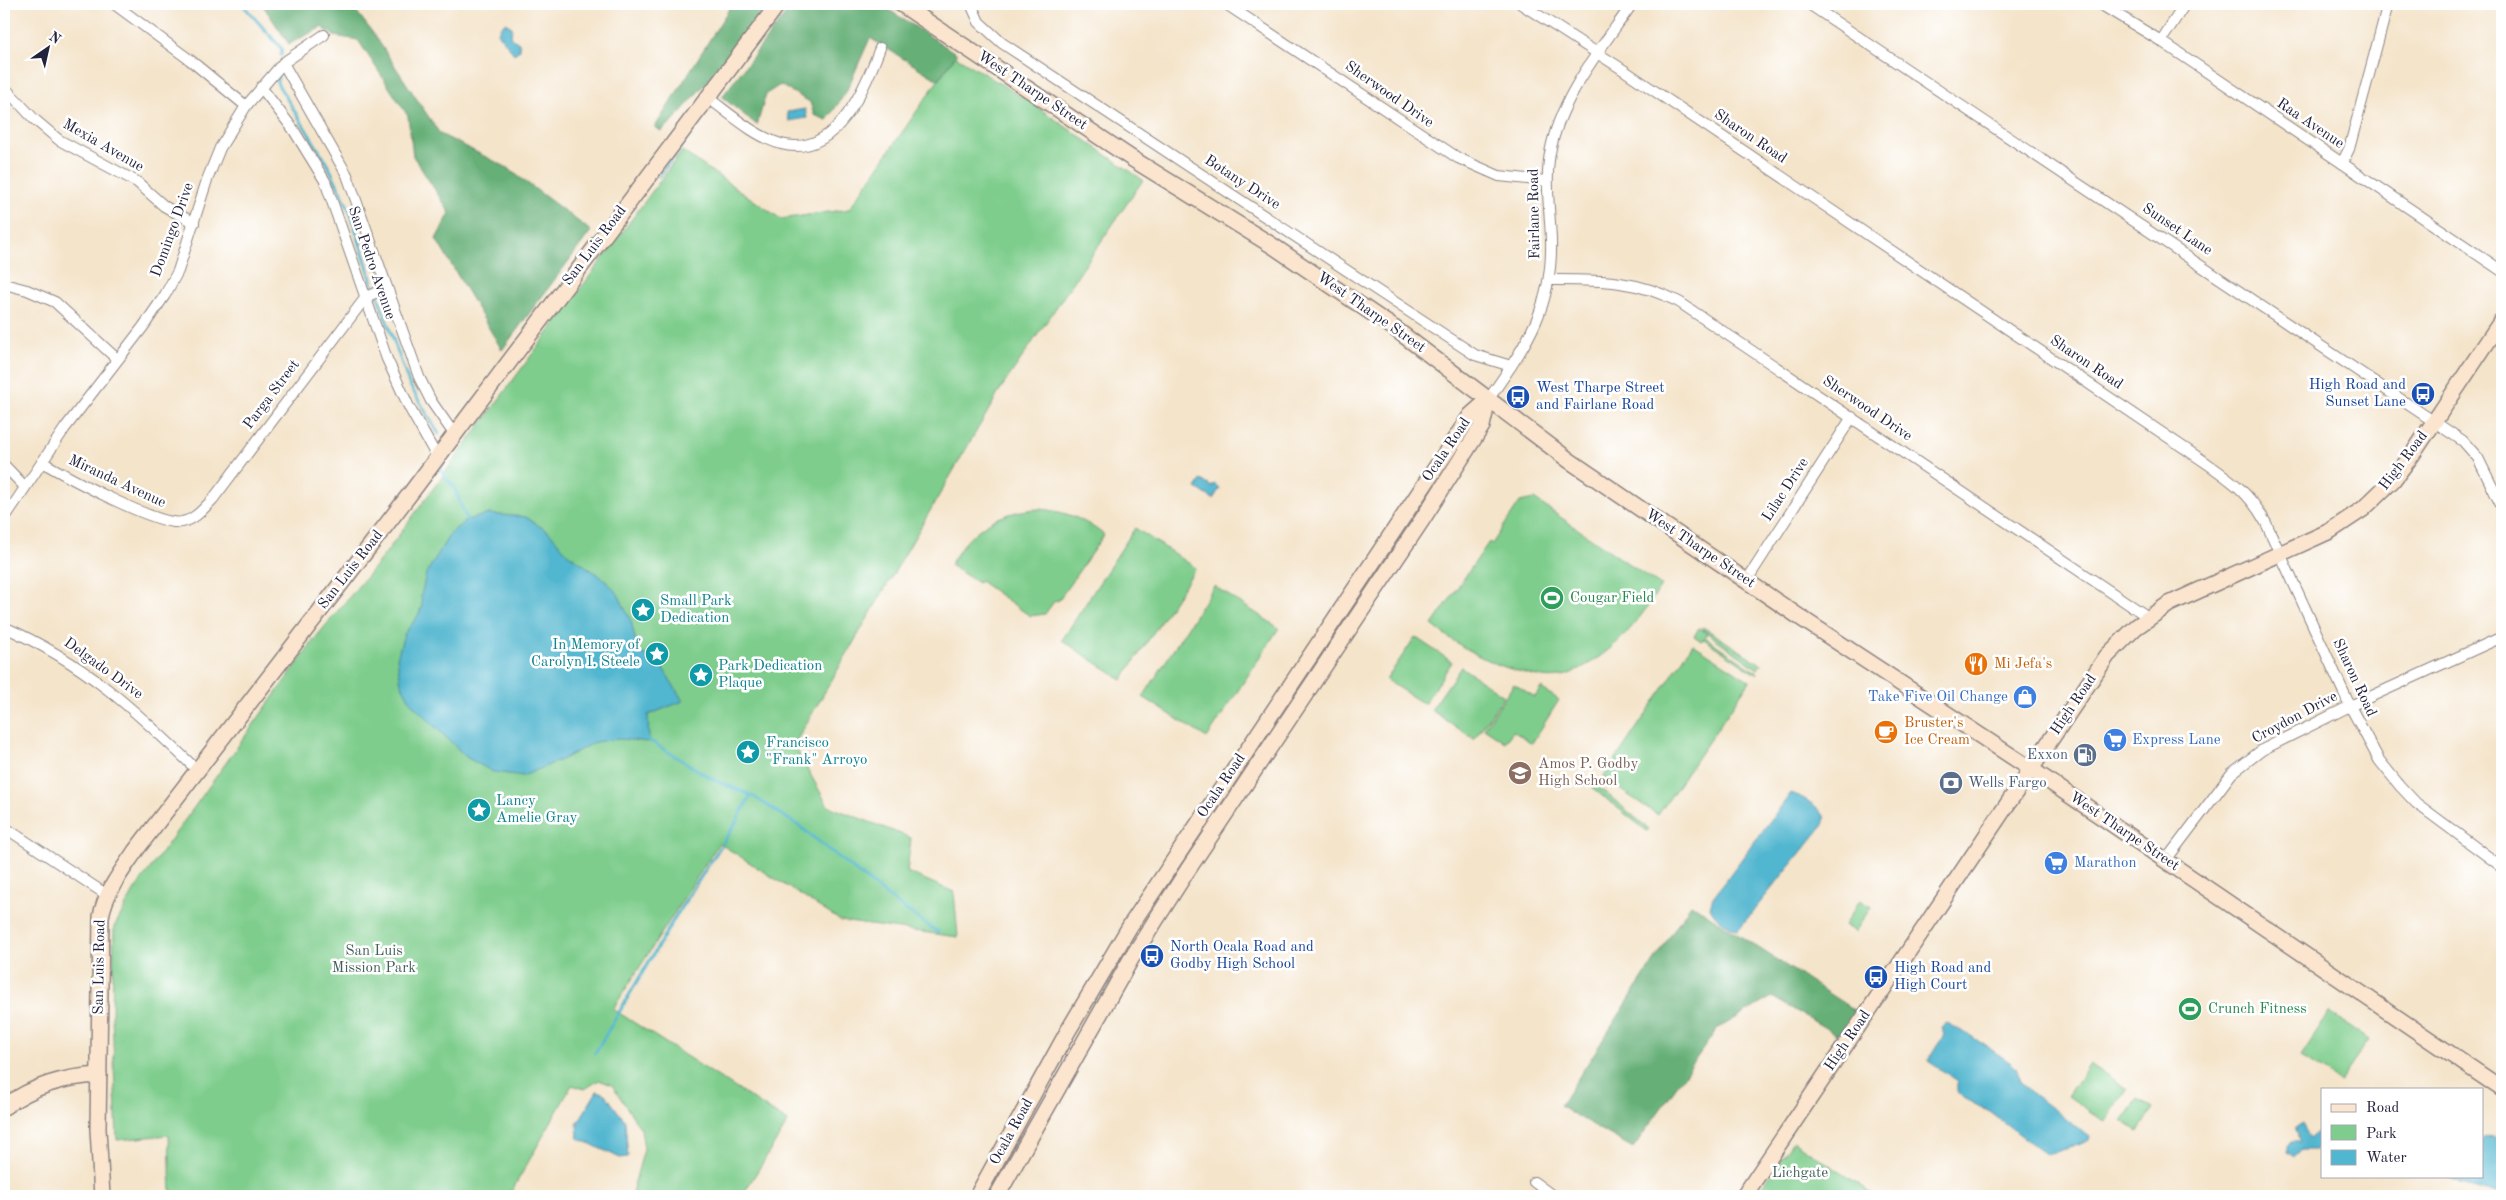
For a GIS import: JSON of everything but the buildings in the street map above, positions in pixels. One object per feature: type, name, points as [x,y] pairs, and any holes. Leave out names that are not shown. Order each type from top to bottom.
[{"type":"main road","name":"San Luis Road","points":[[102,1196],[98,1129],[101,918],[107,895],[136,850],[436,458],[778,4]]},
{"type":"main road","name":"West Tharpe Street","points":[[901,4],[1131,158],[1273,246],[1394,328],[1570,461],[2031,768],[2502,1089]]},
{"type":"main road","name":"High Road","points":[[1744,1196],[2107,656],[2148,617],[2169,604],[2330,531],[2364,509],[2393,480],[2502,320]]},
{"type":"main road","name":"Ocala Road","points":[[977,1196],[1097,980],[1172,861],[1471,415],[1488,400]]},
{"type":"main road","name":"Ocala Road","points":[[997,1196],[1108,998],[1200,852],[1482,426],[1488,400]]},
{"type":"main road","points":[[1368,568],[1383,578]]},
{"type":"main road","points":[[1185,841],[1200,852]]},
{"type":"main road","points":[[1172,861],[1187,872]]},
{"type":"main road","points":[[1097,980],[1108,998]]},
{"type":"main road","points":[[4,1106],[34,1088],[54,1082],[99,1075]]},
{"type":"main road","points":[[1035,1090],[1051,1098]]},
{"type":"main road","points":[[1027,1106],[1043,1114]]},
{"type":"street","points":[[114,4],[190,60],[246,106]]},
{"type":"street","name":"Sherwood Drive","points":[[1226,4],[1458,158],[1499,176],[1547,180]]},
{"type":"street","name":"Sharon Road","points":[[1521,4],[2205,462],[2246,492],[2256,504],[2350,706],[2379,760],[2400,786],[2436,820],[2502,867]]},
{"type":"street","name":"Fairlane Road","points":[[1488,400],[1511,366],[1536,323],[1550,280],[1551,241],[1547,180],[1550,153],[1558,124],[1566,106],[1597,55],[1632,4]]},
{"type":"street","name":"Sunset Lane","points":[[1809,4],[2434,421],[2471,449],[2502,507]]},
{"type":"street","name":"Raa Avenue","points":[[2100,4],[2161,41],[2502,271]]},
{"type":"street","points":[[2161,41],[2186,4]]},
{"type":"street","points":[[2342,163],[2350,149],[2388,4]]},
{"type":"street","name":"Botany Drive","points":[[971,5],[982,27],[1002,43],[1475,355],[1511,366]]},
{"type":"street","name":"Domingo Drive","points":[[4,519],[42,462],[165,295],[178,271],[207,180],[220,148],[246,106],[283,63],[324,34]]},
{"type":"street","points":[[707,97],[774,141],[794,146],[814,143],[836,127],[850,108],[868,78],[880,48]]},
{"type":"street","name":"San Pedro Avenue","points":[[283,63],[347,175],[419,377],[431,401],[454,434]]},
{"type":"street","name":"Mexia Avenue","points":[[4,87],[34,119],[59,140],[137,182],[164,206],[194,224]]},
{"type":"street","name":"San Pedro Avenue","points":[[261,87],[293,128],[325,181],[398,384],[436,458]]},
{"type":"street","name":"Sherwood Drive","points":[[1550,280],[1622,282],[1660,292],[1707,320],[2148,617]]},
{"type":"street","points":[[4,284],[27,290],[55,302],[117,359]]},
{"type":"street","name":"Parga Street","points":[[182,522],[192,519],[213,499],[366,297],[387,288]]},
{"type":"street","name":"Lilac Drive","points":[[1746,580],[1852,417]]},
{"type":"street","name":"Miranda Avenue","points":[[42,462],[72,479],[162,521],[182,522]]},
{"type":"street","points":[[4,465],[25,487]]},
{"type":"street","name":"Delgado Drive","points":[[4,627],[56,652],[108,687],[136,711],[197,770]]},
{"type":"street","name":"Croydon Drive","points":[[2166,860],[2216,792],[2243,764],[2262,750],[2350,706],[2502,637]]},
{"type":"street","points":[[4,827],[107,895]]},
{"type":"street","points":[[1534,1182],[1553,1196]]},
{"type":"green space","points":[[262,4],[351,4],[375,36],[440,134],[506,167],[591,231],[502,350],[436,239],[450,213],[413,156],[408,116],[358,40],[334,36],[322,27],[289,44]]},
{"type":"green space","points":[[732,4],[768,4],[743,40],[673,121],[661,131],[655,127]]},
{"type":"green space","points":[[793,4],[880,4],[957,54],[938,80],[870,38],[846,92],[827,120],[814,115],[810,102],[780,85],[766,94],[757,125],[722,97]]},
{"type":"green space","name":"San Luis Mission Park","points":[[955,56],[1027,100],[1143,180],[1002,387],[794,745],[828,806],[911,838],[907,872],[954,892],[958,937],[841,921],[719,843],[613,1009],[788,1122],[742,1196],[631,1196],[644,1149],[641,1129],[612,1085],[599,1080],[585,1089],[572,1085],[509,1196],[171,1196],[169,1135],[117,1140],[112,1015],[114,927],[134,891],[317,636],[385,554],[682,151],[781,219],[849,209]]},
{"type":"green space","name":"Cougar Field","points":[[1534,499],[1661,586],[1630,629],[1612,647],[1582,667],[1559,677],[1537,676],[1499,665],[1464,648],[1432,625],[1489,542],[1492,544],[1520,502]]},
{"type":"green space","points":[[1040,509],[1074,517],[1089,524],[1104,535],[1058,601],[1055,600],[1045,614],[1030,616],[980,581],[978,583],[950,565],[967,541],[987,524],[1011,514]]},
{"type":"green space","points":[[1135,528],[1196,568],[1122,680],[1062,640]]},
{"type":"green space","points":[[1214,586],[1279,628],[1207,738],[1143,697]]},
{"type":"green space","points":[[1703,627],[1761,664],[1758,669],[1702,629]]},
{"type":"green space","points":[[1699,628],[1707,633],[1705,637],[1758,673],[1757,675],[1704,639],[1701,641],[1694,636]]},
{"type":"green space","points":[[1415,637],[1452,662],[1424,704],[1386,680]]},
{"type":"green space","points":[[1693,644],[1750,681],[1658,815],[1603,778]]},
{"type":"green space","points":[[1461,667],[1504,696],[1474,739],[1431,710]]},
{"type":"green space","points":[[1514,684],[1535,697],[1541,688],[1559,700],[1532,743],[1513,731],[1505,742],[1484,728]]},
{"type":"green space","points":[[1594,783],[1649,829],[1647,831],[1591,787]]},
{"type":"green space","points":[[1860,900],[1871,907],[1855,932],[1844,925]]},
{"type":"green space","points":[[1691,904],[1857,1012],[1841,1037],[1772,997],[1717,1029],[1633,1148],[1560,1106]]},
{"type":"green space","points":[[2329,1012],[2369,1040],[2340,1082],[2300,1056]]},
{"type":"green space","points":[[2090,1064],[2127,1089],[2105,1122],[2068,1096]]},
{"type":"green space","points":[[2138,1099],[2153,1109],[2138,1131],[2123,1121]]},
{"type":"green space","name":"Lichgate","points":[[1793,1141],[1877,1196],[1756,1196]]},
{"type":"water","points":[[505,23],[512,27],[511,38],[519,43],[520,50],[514,54],[498,33],[501,26]]},
{"type":"water","points":[[805,109],[807,118],[789,121],[787,112]]},
{"type":"water","points":[[1201,480],[1212,487],[1214,484],[1220,488],[1213,499],[1196,488]]},
{"type":"water","points":[[489,514],[526,517],[550,533],[567,553],[604,579],[618,594],[631,621],[638,651],[661,665],[683,701],[648,715],[649,742],[619,739],[595,742],[563,759],[523,776],[493,772],[466,757],[412,704],[401,684],[397,658],[404,634],[418,616],[422,606],[421,596],[426,574],[450,534],[466,520]]},
{"type":"water","points":[[1791,793],[1805,799],[1823,814],[1825,818],[1823,825],[1738,930],[1725,924],[1715,915],[1710,907],[1713,897]]},
{"type":"water","points":[[1946,1023],[1971,1036],[2011,1063],[2016,1068],[2022,1084],[2090,1137],[2089,1141],[2047,1155],[1990,1112],[1963,1098],[1958,1092],[1958,1081],[1928,1061],[1944,1035],[1941,1027]]},
{"type":"water","points":[[597,1091],[605,1094],[625,1121],[628,1157],[620,1158],[578,1138],[577,1124]]},
{"type":"water","points":[[2302,1124],[2310,1138],[2317,1132],[2321,1134],[2321,1146],[2316,1150],[2301,1150],[2294,1157],[2287,1152],[2287,1147],[2291,1142],[2301,1142],[2295,1128]]},
{"type":"water","points":[[2494,1138],[2502,1143],[2502,1195],[2460,1184],[2449,1178],[2484,1178],[2484,1139]]},
{"type":"waterway","points":[[242,4],[282,49],[281,55]]},
{"type":"waterway","points":[[278,77],[277,83],[327,163],[350,211],[373,285]]},
{"type":"waterway","points":[[659,176],[706,112]]},
{"type":"waterway","points":[[378,296],[409,384],[439,434]]},
{"type":"waterway","points":[[451,451],[441,467],[443,474],[454,487],[468,523]]},
{"type":"waterway","points":[[647,739],[714,780],[751,795],[799,826],[896,903],[938,932]]},
{"type":"waterway","points":[[595,1053],[677,914],[735,824],[751,795]]},
{"type":"place","name":"High Road and Sunset Lane","points":[[2423,394]]},
{"type":"place","name":"West Tharpe Street and Fairlane Road","points":[[1518,397]]},
{"type":"place","name":"Cougar Field","points":[[1552,598]]},
{"type":"place","name":"Small Park Dedication","points":[[643,610]]},
{"type":"place","name":"In Memory of Carolyn I. Steele","points":[[657,654]]},
{"type":"place","name":"Mi Jefa's","points":[[1976,664]]},
{"type":"place","name":"Park Dedication Plaque","points":[[701,675]]},
{"type":"place","name":"Take Five Oil Change","points":[[2025,697]]},
{"type":"place","name":"Bruster's Ice Cream","points":[[1886,732]]},
{"type":"place","name":"Express Lane","points":[[2115,740]]},
{"type":"place","name":"Francisco \"Frank\" Arroyo","points":[[748,752]]},
{"type":"place","name":"Exxon","points":[[2085,755]]},
{"type":"place","name":"Amos P. Godby High School","points":[[1520,773]]},
{"type":"place","name":"Wells Fargo","points":[[1951,783]]},
{"type":"place","name":"Lancy Amelie Gray","points":[[479,810]]},
{"type":"place","name":"Marathon","points":[[2056,863]]},
{"type":"place","name":"North Ocala Road and Godby High School","points":[[1152,956]]},
{"type":"place","name":"High Road and High Court","points":[[1876,977]]},
{"type":"place","name":"Crunch Fitness","points":[[2190,1009]]}]
